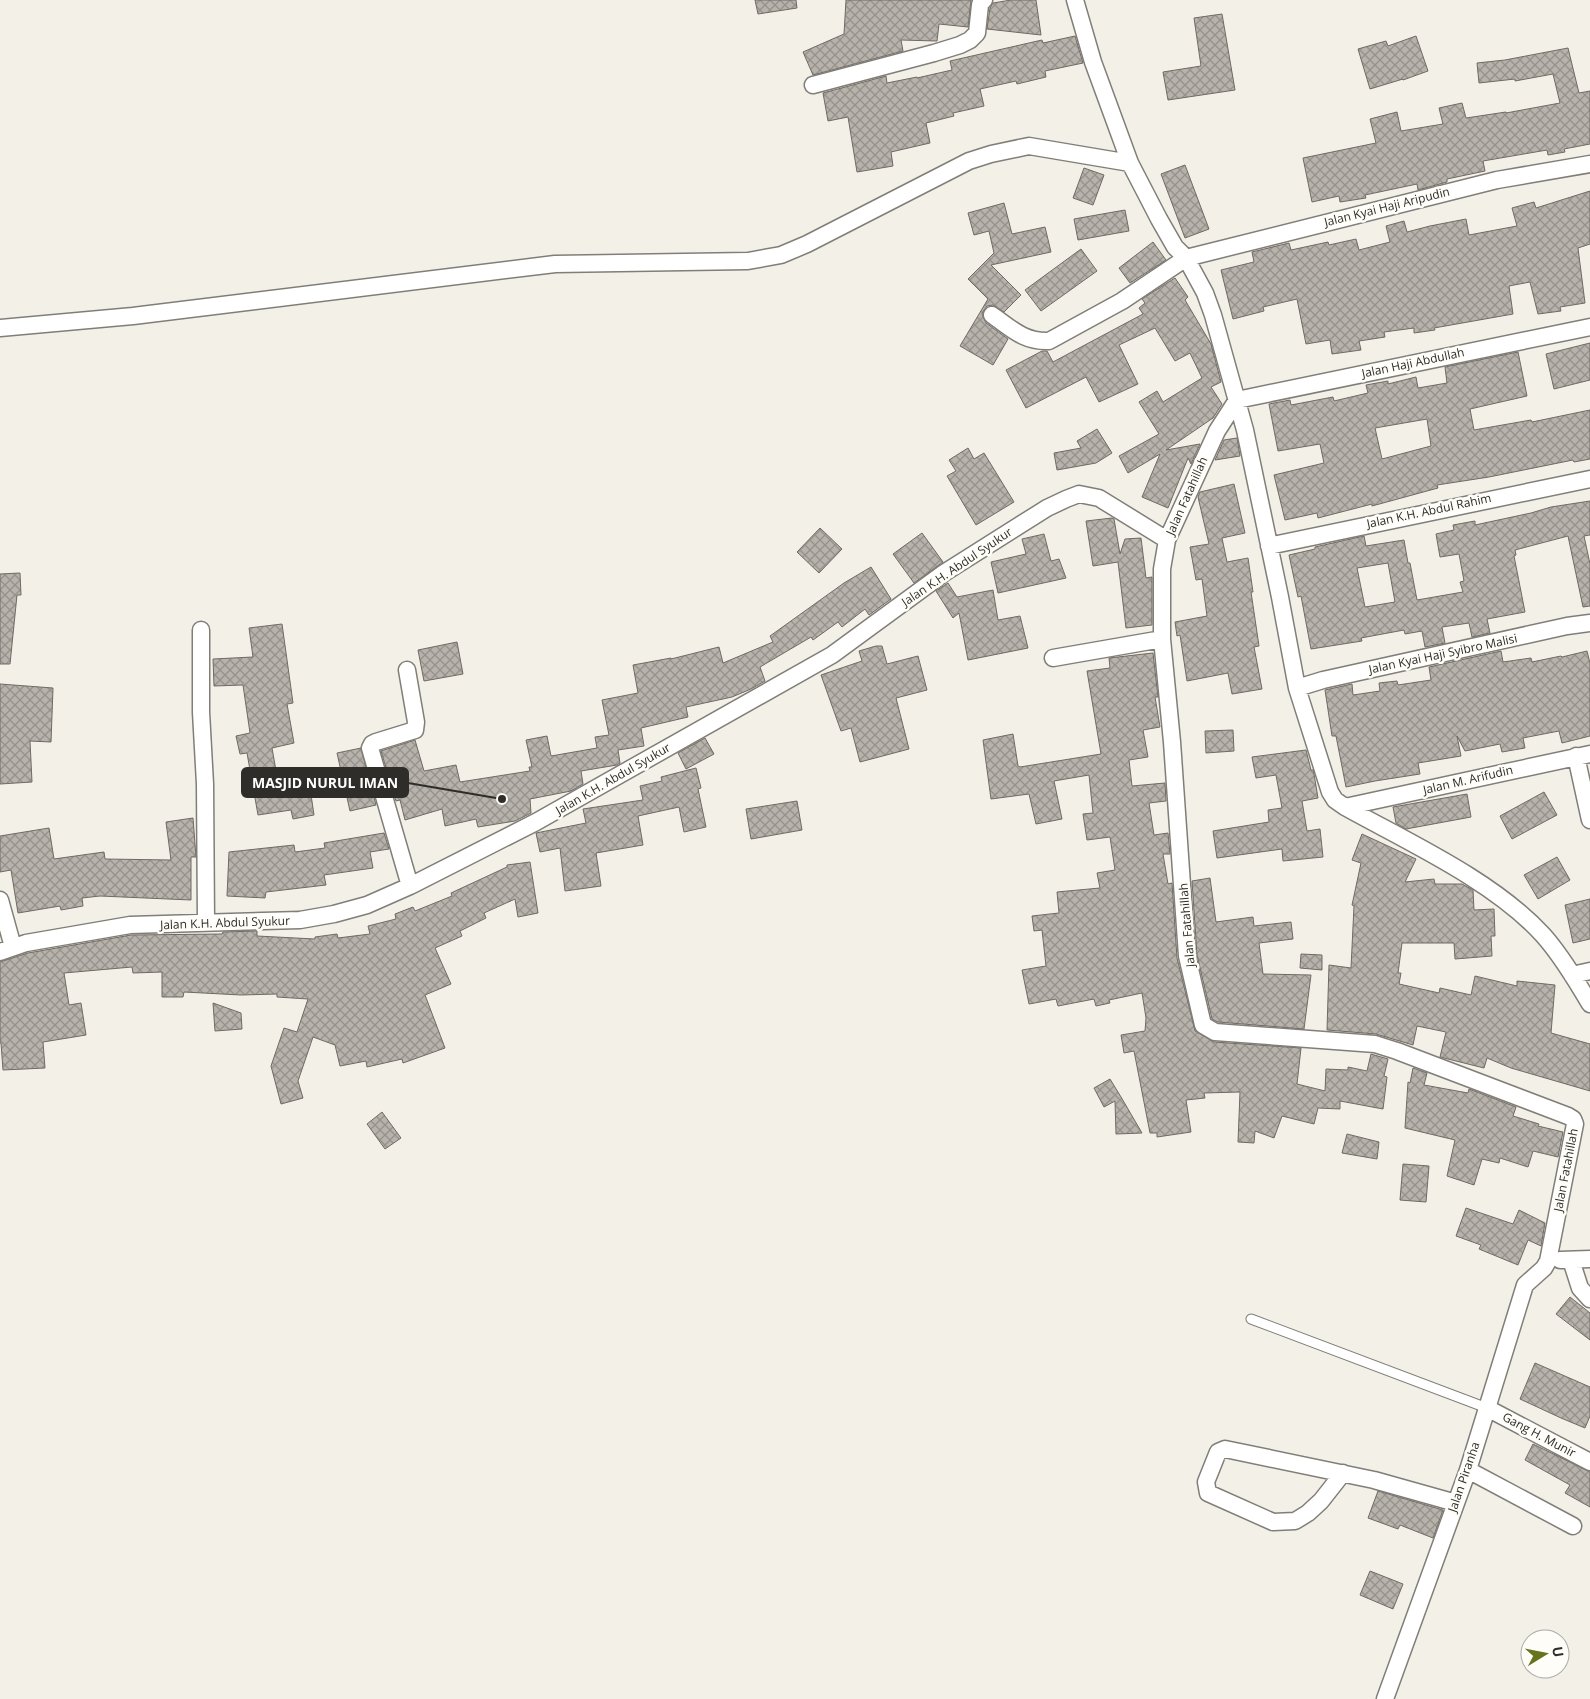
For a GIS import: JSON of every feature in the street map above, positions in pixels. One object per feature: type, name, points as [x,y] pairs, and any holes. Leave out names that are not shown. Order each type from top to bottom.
[{"type":"street","points":[[813,85],[934,53],[970,40],[976,33],[980,5],[984,0]]},
{"type":"street","points":[[1076,0],[1093,62],[1130,163],[1175,247],[1186,258],[1205,293],[1214,315],[1245,430],[1297,688],[1330,792],[1335,800],[1345,807],[1483,885],[1515,909],[1542,935],[1572,974],[1590,1004]]},
{"type":"street","points":[[0,328],[134,316],[555,264],[748,261],[781,255],[807,244],[969,161],[991,154],[1029,146],[1130,163]]},
{"type":"street","name":"Jalan Kyai Haji Aripudin","points":[[992,315],[1022,336],[1037,342],[1049,341],[1122,301],[1186,258],[1497,180],[1590,164]]},
{"type":"street","name":"Jalan Haji Abdullah","points":[[1237,400],[1590,327]]},
{"type":"street","name":"Jalan Fatahillah","points":[[1237,400],[1216,431],[1167,540],[1162,568],[1162,639],[1172,742],[1187,956],[1203,1025],[1215,1032],[1375,1044],[1568,1116],[1575,1124],[1574,1136],[1548,1261]]},
{"type":"street","name":"Jalan K.H. Abdul Rahim","points":[[1269,546],[1590,479]]},
{"type":"street","name":"Jalan K.H. Abdul Syukur","points":[[6,950],[26,943],[130,925],[300,920],[334,914],[367,905],[410,886],[536,822],[832,655],[944,573],[1047,508],[1066,499],[1079,494],[1099,498],[1167,540]]},
{"type":"street","name":"Jalan Kyai Haji Syibro Malisi","points":[[1297,688],[1323,680],[1567,626],[1590,623]]},
{"type":"street","points":[[202,630],[201,712],[205,784],[206,923]]},
{"type":"street","points":[[1053,658],[1162,639]]},
{"type":"street","points":[[407,670],[416,722],[415,730],[376,742],[370,748],[410,886]]},
{"type":"street","points":[[1583,755],[1590,820]]},
{"type":"street","name":"Jalan M. Arifudin","points":[[1345,807],[1583,755]]},
{"type":"street","points":[[0,900],[6,950]]},
{"type":"street","points":[[1572,974],[1590,971]]},
{"type":"street","points":[[1548,1261],[1590,1259]]},
{"type":"street","points":[[1571,1260],[1580,1288],[1590,1299]]},
{"type":"street","name":"Jalan Piranha","points":[[1385,1699],[1468,1470],[1525,1285],[1544,1268],[1548,1261]]},
{"type":"street","name":"Gang H. Munir","points":[[1487,1408],[1590,1462]]},
{"type":"street","points":[[1343,1473],[1321,1501],[1308,1513],[1295,1521],[1273,1522],[1208,1493],[1206,1482],[1218,1452],[1225,1449],[1343,1473],[1374,1480],[1456,1503]]},
{"type":"street","points":[[1468,1470],[1573,1526]]},
{"type":"lane","points":[[1251,1319],[1487,1408]]},
{"type":"building","points":[[755,0],[796,0],[797,8],[758,14]]},
{"type":"building","points":[[846,0],[971,0],[968,27],[939,24],[937,41],[901,40],[903,51],[813,75],[803,52],[844,34]]},
{"type":"building","points":[[1011,0],[1036,0],[1041,35],[987,29],[990,8],[993,3]]},
{"type":"building","points":[[1222,14],[1235,90],[1168,100],[1163,72],[1201,66],[1194,18]]},
{"type":"building","points":[[1075,36],[1083,63],[1045,71],[1046,77],[1017,84],[1016,81],[980,89],[984,106],[953,113],[954,116],[926,123],[930,143],[891,152],[893,166],[857,172],[848,117],[828,121],[823,93],[886,76],[887,83],[917,78],[952,70],[950,61],[1042,40],[1043,43]]},
{"type":"building","points":[[1416,36],[1428,71],[1370,89],[1358,49],[1386,41],[1388,46]]},
{"type":"building","points":[[1568,48],[1579,93],[1590,91],[1590,144],[1564,149],[1565,152],[1548,155],[1547,150],[1483,161],[1485,171],[1447,179],[1447,182],[1418,190],[1417,184],[1365,195],[1366,198],[1340,202],[1339,196],[1312,202],[1303,158],[1376,143],[1370,119],[1397,112],[1401,131],[1443,124],[1439,108],[1462,103],[1466,118],[1560,103],[1553,74],[1515,81],[1515,79],[1479,83],[1477,63],[1505,60]]},
{"type":"building","points":[[1185,165],[1209,229],[1185,238],[1161,174]]},
{"type":"building","points":[[1084,168],[1104,175],[1093,205],[1073,198]]},
{"type":"building","points":[[1590,191],[1590,244],[1578,248],[1585,303],[1560,307],[1561,311],[1538,314],[1530,282],[1509,286],[1513,314],[1414,333],[1414,328],[1384,332],[1385,337],[1359,341],[1361,350],[1332,354],[1330,340],[1306,344],[1297,299],[1263,307],[1264,311],[1233,319],[1221,270],[1254,262],[1252,252],[1289,243],[1291,250],[1328,242],[1329,245],[1356,239],[1359,250],[1390,242],[1386,226],[1404,221],[1407,232],[1466,219],[1469,235],[1517,226],[1512,208],[1534,202],[1536,208]]},
{"type":"building","points":[[1004,203],[1012,234],[1045,227],[1051,252],[991,265],[1021,295],[1004,312],[993,305],[987,306],[982,314],[986,323],[1008,339],[993,365],[960,346],[988,299],[968,279],[994,253],[989,231],[974,235],[968,213]]},
{"type":"building","points":[[1125,210],[1129,231],[1078,240],[1074,219]]},
{"type":"building","points":[[1153,242],[1166,260],[1130,283],[1119,268]]},
{"type":"building","points":[[1081,249],[1097,271],[1041,311],[1025,290]]},
{"type":"building","points":[[1175,278],[1188,297],[1185,300],[1211,344],[1221,382],[1211,387],[1222,404],[1213,418],[1166,450],[1200,444],[1191,464],[1188,458],[1168,508],[1142,497],[1160,454],[1128,473],[1119,456],[1159,434],[1139,402],[1157,391],[1163,402],[1202,378],[1190,353],[1175,361],[1155,328],[1119,345],[1138,384],[1099,402],[1086,377],[1026,408],[1006,370],[1042,351],[1047,351],[1053,362],[1143,314],[1139,308],[1145,303],[1142,299]]},
{"type":"building","points":[[1590,343],[1590,380],[1554,389],[1546,354]]},
{"type":"building","points":[[1518,352],[1527,396],[1470,409],[1474,430],[1531,420],[1532,422],[1590,410],[1590,459],[1574,462],[1573,460],[1489,477],[1437,485],[1438,488],[1318,518],[1317,513],[1285,520],[1274,475],[1324,463],[1320,444],[1278,451],[1269,404],[1290,400],[1291,405],[1333,397],[1334,401],[1368,393],[1366,385],[1388,381],[1388,384],[1416,377],[1418,388],[1447,383],[1445,367]],"holes":[[[1427,419],[1431,446],[1382,459],[1375,428]]]},
{"type":"building","points":[[1097,429],[1112,453],[1096,463],[1057,470],[1054,453],[1081,448],[1077,441]]},
{"type":"building","points":[[1237,438],[1240,456],[1215,460],[1224,440]]},
{"type":"building","points":[[968,448],[974,459],[984,453],[1014,502],[976,525],[947,476],[956,471],[949,460]]},
{"type":"building","points":[[1234,484],[1245,533],[1222,538],[1227,562],[1248,558],[1259,646],[1254,647],[1262,689],[1232,694],[1228,673],[1187,681],[1180,635],[1177,636],[1175,622],[1207,616],[1202,579],[1196,580],[1190,547],[1209,544],[1198,497],[1200,492]]},
{"type":"building","points":[[1590,501],[1590,535],[1584,536],[1590,564],[1590,606],[1583,607],[1568,536],[1515,550],[1516,555],[1514,556],[1525,612],[1487,619],[1490,633],[1472,637],[1469,623],[1442,627],[1445,643],[1425,647],[1422,631],[1405,634],[1404,630],[1361,638],[1362,641],[1311,649],[1301,596],[1298,597],[1289,555],[1364,536],[1366,546],[1404,540],[1417,600],[1463,592],[1460,582],[1464,581],[1459,554],[1440,557],[1436,534],[1454,530],[1453,525],[1475,521],[1475,525],[1551,507]],"holes":[[[1388,563],[1395,602],[1365,607],[1357,568]]]},
{"type":"building","points":[[1114,519],[1120,554],[1125,539],[1141,538],[1146,578],[1152,577],[1152,625],[1126,628],[1118,562],[1093,566],[1086,521]]},
{"type":"building","points":[[820,528],[842,549],[819,573],[797,552]]},
{"type":"building","points":[[922,533],[943,562],[914,583],[893,554]]},
{"type":"building","points":[[1044,534],[1051,561],[1059,559],[1066,578],[998,593],[991,562],[1026,554],[1022,539]]},
{"type":"building","points":[[871,567],[891,599],[869,615],[865,609],[842,627],[838,622],[813,640],[811,637],[760,667],[765,681],[751,689],[732,697],[686,707],[688,717],[641,728],[644,746],[618,750],[620,763],[617,765],[581,771],[583,784],[571,791],[530,799],[531,813],[515,821],[478,827],[476,819],[445,826],[442,809],[405,820],[400,800],[396,801],[381,751],[415,740],[424,771],[456,765],[460,782],[530,771],[529,767],[532,767],[526,740],[547,736],[551,756],[597,748],[595,737],[609,735],[602,700],[638,693],[633,665],[671,659],[719,647],[723,663],[773,642],[770,636],[844,583]]},
{"type":"building","points":[[20,573],[21,595],[17,595],[10,664],[0,664],[0,574]]},
{"type":"building","points":[[948,583],[957,597],[993,590],[998,620],[1020,616],[1028,648],[968,660],[959,613],[953,618],[936,591]]},
{"type":"building","points":[[282,624],[293,703],[287,704],[294,743],[272,748],[280,793],[310,788],[314,815],[293,819],[291,810],[258,815],[247,753],[240,754],[236,736],[250,733],[243,685],[214,686],[213,659],[253,657],[249,628]]},
{"type":"building","points":[[457,642],[463,674],[424,681],[418,650]]},
{"type":"building","points":[[882,646],[887,664],[918,656],[927,690],[896,698],[909,749],[860,762],[851,728],[841,731],[821,675],[862,661],[859,651]]},
{"type":"building","points":[[1501,651],[1503,662],[1531,658],[1532,662],[1587,651],[1590,663],[1590,736],[1562,743],[1559,731],[1523,738],[1525,748],[1502,752],[1500,744],[1465,751],[1457,736],[1461,756],[1418,763],[1420,774],[1346,787],[1336,736],[1332,736],[1325,690],[1352,684],[1353,695],[1380,691],[1379,683],[1397,681],[1398,685],[1431,680],[1429,667]]},
{"type":"building","points":[[1153,653],[1158,697],[1155,697],[1160,727],[1143,730],[1148,757],[1129,760],[1132,786],[1165,783],[1166,801],[1149,803],[1154,835],[1168,833],[1170,854],[1163,854],[1168,884],[1172,883],[1177,958],[1195,1031],[1214,1042],[1301,1048],[1297,1084],[1325,1091],[1326,1069],[1348,1070],[1348,1067],[1367,1071],[1371,1054],[1388,1059],[1384,1076],[1387,1077],[1383,1109],[1340,1101],[1340,1109],[1318,1108],[1314,1124],[1282,1116],[1274,1138],[1255,1131],[1254,1143],[1238,1142],[1240,1092],[1204,1093],[1205,1098],[1186,1100],[1191,1132],[1157,1137],[1157,1133],[1150,1133],[1134,1051],[1124,1053],[1121,1035],[1145,1031],[1146,1018],[1142,993],[1109,1000],[1110,1003],[1096,1006],[1094,999],[1058,1006],[1056,999],[1029,1004],[1022,970],[1046,966],[1042,930],[1034,931],[1032,916],[1059,913],[1057,892],[1100,888],[1097,873],[1115,870],[1110,837],[1087,840],[1083,814],[1093,813],[1089,775],[1054,781],[1062,819],[1036,824],[1029,794],[991,799],[983,740],[1013,734],[1018,766],[1020,767],[1101,754],[1087,671],[1110,668],[1109,658]]},
{"type":"building","points":[[0,684],[53,688],[51,742],[30,741],[32,782],[0,784]]},
{"type":"building","points":[[1233,730],[1234,751],[1206,753],[1205,731]]},
{"type":"building","points":[[705,738],[714,754],[686,769],[678,753]]},
{"type":"building","points":[[361,748],[376,805],[350,811],[337,753]]},
{"type":"building","points":[[1306,750],[1311,770],[1313,770],[1318,798],[1302,801],[1307,831],[1320,829],[1323,857],[1283,861],[1282,849],[1217,858],[1213,831],[1269,822],[1268,810],[1282,808],[1276,775],[1256,778],[1252,757]]},
{"type":"building","points":[[696,768],[701,788],[698,789],[706,827],[684,832],[679,807],[638,816],[643,845],[596,853],[601,886],[565,891],[560,848],[540,852],[536,833],[586,823],[583,809],[643,800],[640,786],[662,781],[661,777]]},
{"type":"building","points":[[1544,792],[1557,815],[1512,839],[1500,816]]},
{"type":"building","points":[[1467,794],[1471,817],[1406,829],[1396,823],[1393,807]]},
{"type":"building","points":[[797,801],[802,830],[751,839],[746,809]]},
{"type":"building","points":[[193,818],[196,857],[191,857],[191,900],[100,896],[82,898],[83,906],[61,910],[60,906],[18,913],[11,870],[0,872],[0,836],[49,828],[54,859],[104,852],[105,859],[171,860],[166,822]]},
{"type":"building","points":[[384,833],[389,849],[370,852],[373,868],[324,875],[326,885],[266,892],[265,898],[227,896],[229,852],[294,845],[295,852],[325,848],[324,843]]},
{"type":"building","points":[[1362,834],[1416,859],[1405,882],[1434,879],[1435,884],[1462,884],[1473,890],[1474,910],[1494,909],[1495,936],[1491,936],[1492,956],[1455,959],[1454,943],[1402,943],[1398,973],[1401,973],[1399,984],[1439,993],[1440,988],[1471,995],[1475,976],[1517,986],[1517,981],[1555,985],[1551,1033],[1590,1044],[1590,1091],[1511,1068],[1487,1058],[1484,1068],[1440,1057],[1446,1032],[1417,1026],[1413,1045],[1376,1034],[1327,1030],[1329,965],[1351,968],[1354,906],[1352,905],[1361,863],[1352,860]]},
{"type":"building","points":[[1557,857],[1570,880],[1538,899],[1524,875]]},
{"type":"building","points":[[530,862],[538,913],[518,917],[515,899],[484,913],[486,918],[460,931],[462,936],[435,948],[451,984],[425,995],[445,1048],[403,1063],[402,1059],[367,1067],[366,1061],[340,1066],[335,1045],[313,1037],[298,1081],[303,1098],[281,1104],[271,1066],[284,1028],[297,1032],[308,999],[277,997],[277,994],[241,995],[184,992],[183,997],[162,997],[162,972],[133,973],[132,967],[64,973],[69,1005],[81,1003],[86,1035],[43,1042],[45,1068],[3,1070],[0,1043],[0,962],[28,953],[131,935],[222,934],[223,932],[257,931],[257,936],[315,939],[315,937],[337,934],[338,938],[370,934],[368,926],[396,919],[395,914],[413,907],[415,911],[452,896],[451,893],[507,867],[507,865]]},
{"type":"building","points":[[1210,878],[1216,922],[1253,917],[1254,926],[1291,922],[1293,939],[1259,943],[1263,974],[1311,975],[1304,1029],[1218,1022],[1212,1019],[1197,955],[1192,881]]},
{"type":"building","points":[[1590,899],[1590,939],[1573,943],[1565,905]]},
{"type":"building","points":[[1301,954],[1322,955],[1322,970],[1300,968]]},
{"type":"building","points":[[213,1003],[241,1013],[242,1029],[215,1031]]},
{"type":"building","points":[[1413,1068],[1427,1073],[1424,1085],[1468,1093],[1469,1089],[1516,1107],[1513,1116],[1539,1124],[1538,1126],[1563,1132],[1558,1157],[1533,1151],[1528,1167],[1500,1158],[1499,1163],[1482,1159],[1474,1185],[1447,1176],[1455,1140],[1405,1128],[1408,1082],[1410,1083]]},
{"type":"building","points":[[1110,1079],[1142,1133],[1116,1134],[1115,1101],[1104,1107],[1094,1088]]},
{"type":"building","points":[[382,1112],[401,1138],[385,1149],[367,1124]]},
{"type":"building","points":[[1347,1134],[1379,1142],[1377,1159],[1342,1153]]},
{"type":"building","points":[[1403,1164],[1429,1166],[1426,1202],[1400,1200]]},
{"type":"building","points":[[1466,1208],[1513,1224],[1519,1210],[1545,1223],[1541,1246],[1528,1240],[1518,1265],[1479,1249],[1481,1245],[1456,1236]]},
{"type":"building","points":[[1570,1297],[1590,1313],[1590,1340],[1556,1314]]},
{"type":"building","points":[[1535,1363],[1590,1387],[1590,1416],[1585,1428],[1520,1399]]},
{"type":"building","points":[[1533,1444],[1590,1472],[1590,1507],[1565,1493],[1570,1485],[1525,1460]]},
{"type":"building","points":[[1378,1491],[1443,1510],[1433,1538],[1400,1525],[1398,1529],[1368,1518]]},
{"type":"building","points":[[1370,1571],[1403,1584],[1393,1609],[1360,1595]]},
{"type":"place","name":"MASJID NURUL IMAN","points":[[502,799]]}]
